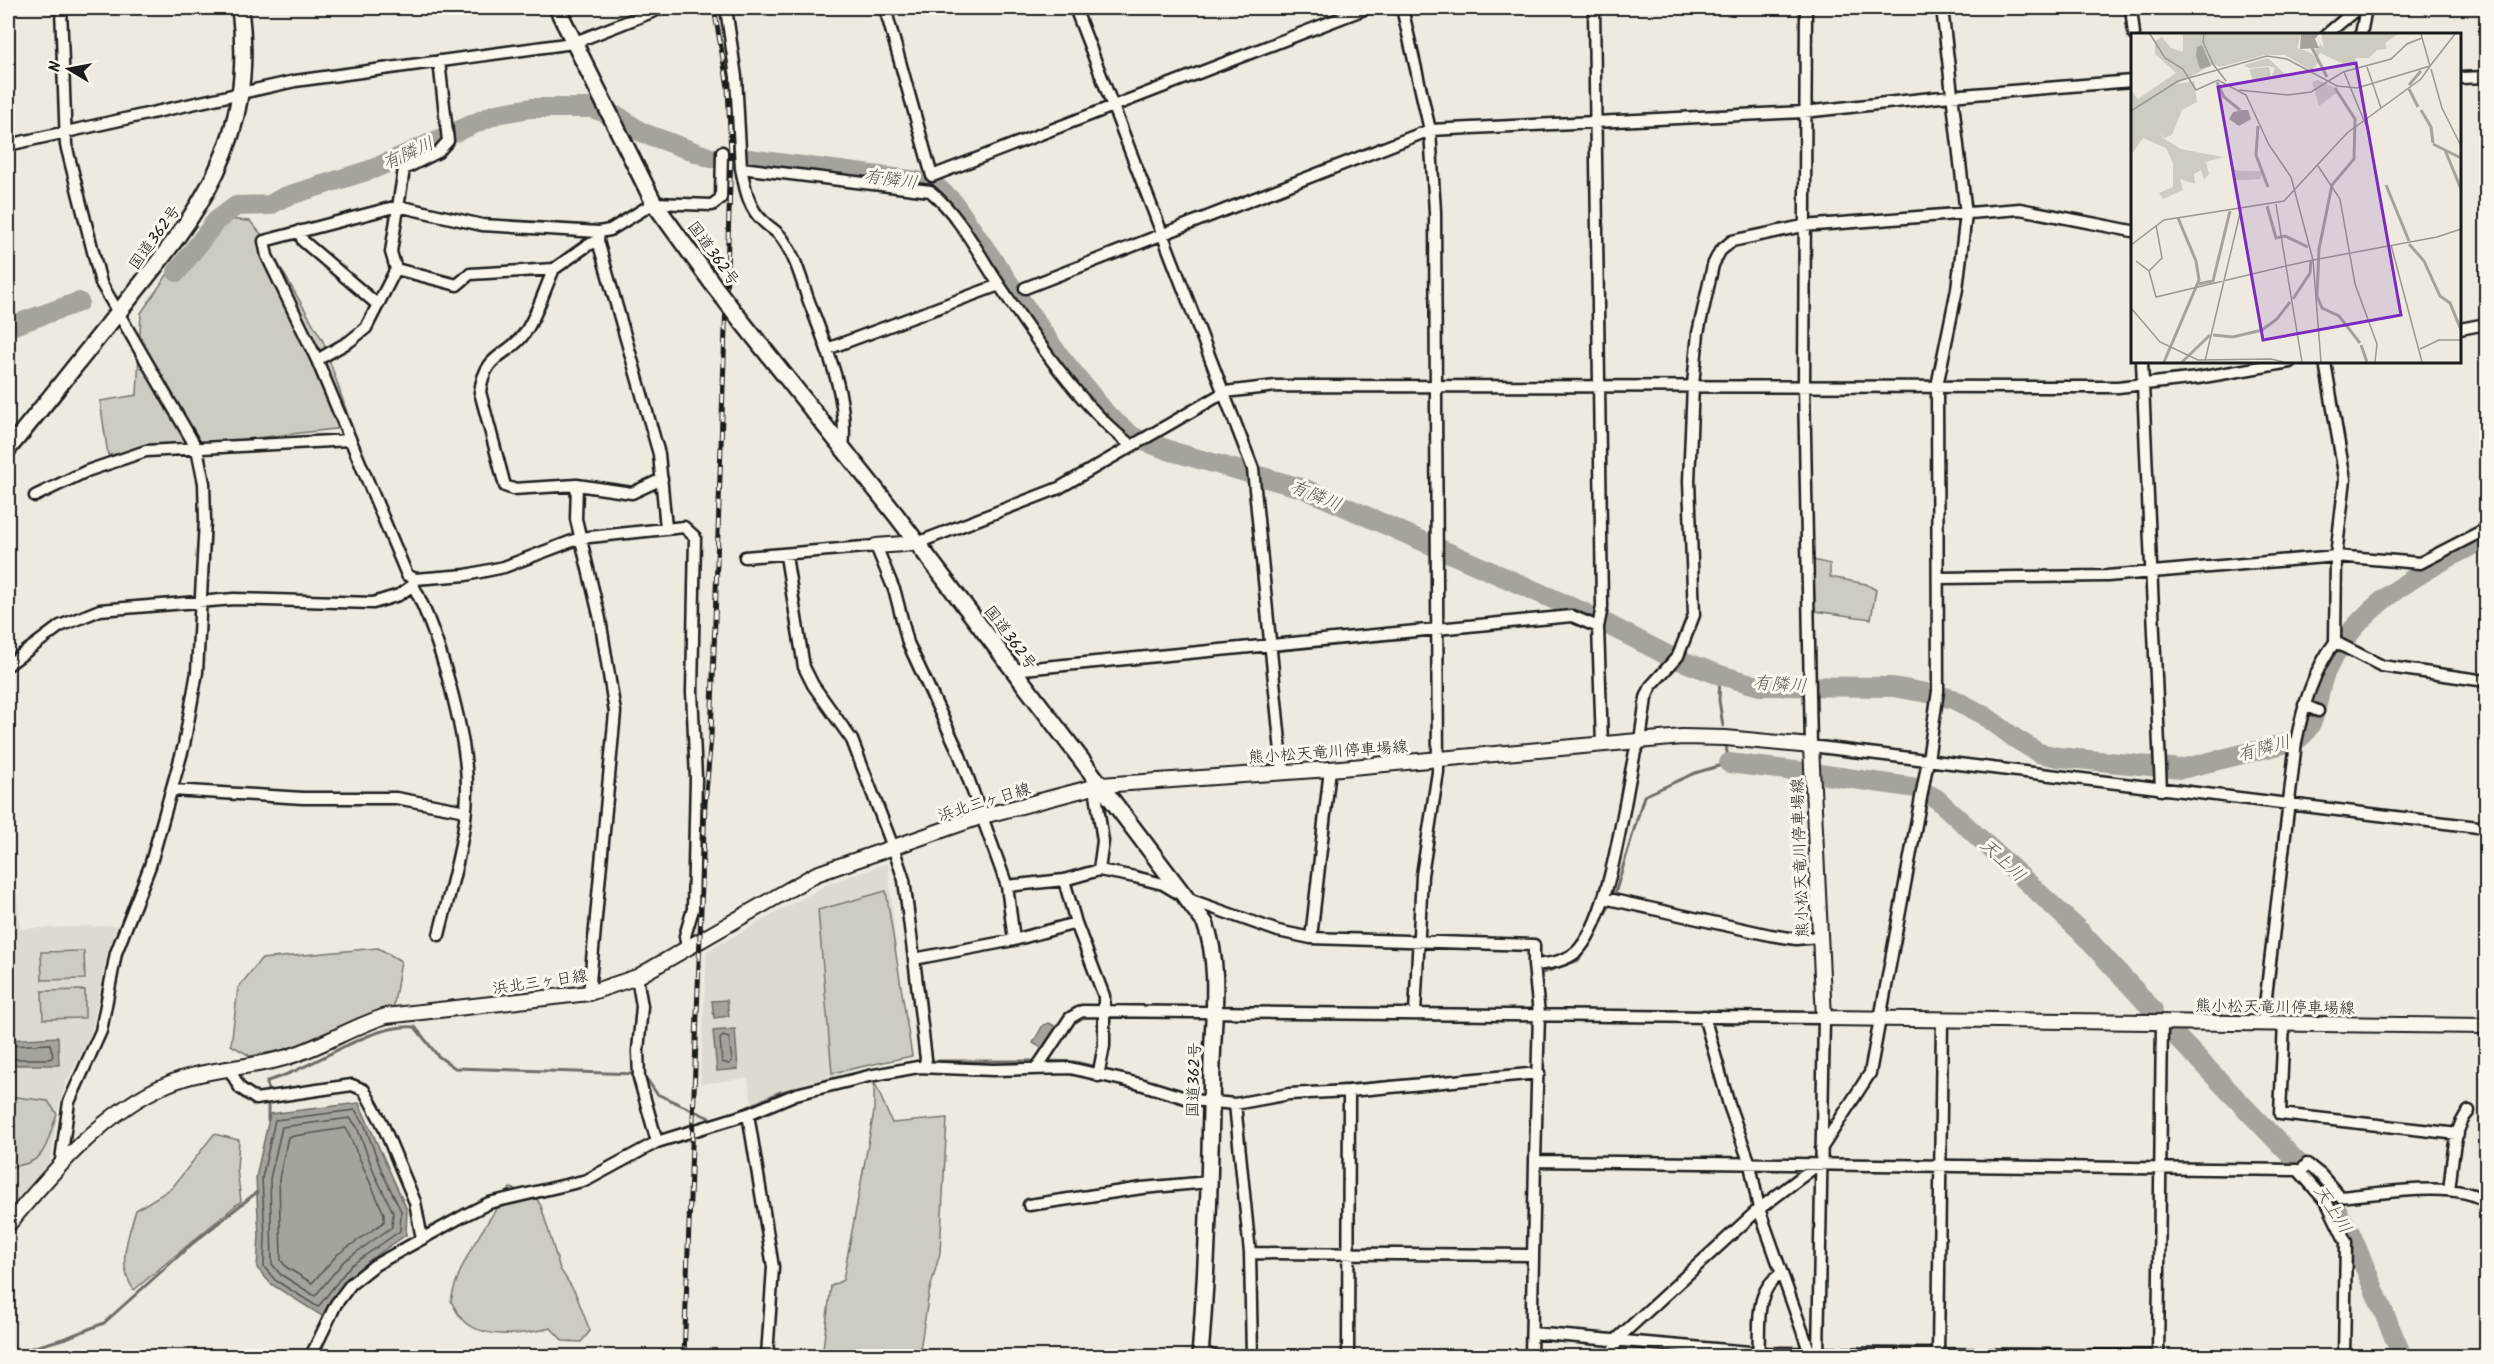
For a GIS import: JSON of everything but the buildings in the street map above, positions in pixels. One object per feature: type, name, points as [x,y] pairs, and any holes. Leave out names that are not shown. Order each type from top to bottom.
[{"type":"highway","name":"国道362号","points":[[8,449],[189,222],[225,152],[241,93],[245,63],[240,8]]},
{"type":"highway","name":"国道362号","points":[[556,8],[654,203],[735,313],[917,543],[1098,786],[1205,923],[1214,946],[1204,1354]]},
{"type":"main road","points":[[876,546],[917,543]]},
{"type":"main road","name":"熊小松天竜川停車場線","points":[[1098,786],[1330,769],[1682,737],[1726,738],[1811,746],[1818,937],[1824,1018],[2487,1026]]},
{"type":"main road","name":"浜北三ヶ日線","points":[[8,1225],[60,1167],[117,1112],[168,1084],[228,1067],[282,1059],[357,1025],[386,1016],[589,993],[637,977],[816,874],[983,816],[1098,786]]},
{"type":"street","points":[[60,1167],[69,1102],[101,1031],[116,953],[142,892],[172,790],[193,707],[202,602],[205,492],[197,449],[101,283],[71,168],[65,131],[61,8]]},
{"type":"street","points":[[8,145],[295,81],[573,43],[662,8]]},
{"type":"street","points":[[726,8],[736,77],[741,168],[747,197],[754,211],[786,242],[837,375],[844,434],[843,448]]},
{"type":"street","points":[[885,8],[932,183],[999,285],[1106,427],[1132,445]]},
{"type":"street","points":[[1075,8],[1225,392],[1253,472],[1283,772]]},
{"type":"street","points":[[741,168],[932,183],[1114,106],[1367,8]]},
{"type":"street","points":[[1402,8],[1430,130],[1435,212],[1438,772],[1422,875],[1415,1012]]},
{"type":"street","points":[[1594,8],[1602,607],[1598,627],[1602,744]]},
{"type":"street","points":[[1806,8],[1803,226],[1804,385],[1811,746],[2288,806],[2487,828]]},
{"type":"street","points":[[1821,1149],[1870,1073],[1882,1019],[1928,760],[1937,695],[1939,578],[1937,386],[1957,289],[1966,214],[1950,96],[1942,8]]},
{"type":"street","points":[[2131,8],[2134,33]]},
{"type":"street","points":[[2328,33],[2358,8]]},
{"type":"street","points":[[2361,33],[2366,8]]},
{"type":"street","points":[[317,360],[350,341],[366,328],[396,269],[391,252],[404,169],[438,152],[448,141],[438,61]]},
{"type":"street","points":[[2461,78],[2487,77]]},
{"type":"street","points":[[1025,288],[1430,130],[1597,120],[1804,112],[1950,96],[2131,81]]},
{"type":"street","points":[[662,479],[632,493],[577,485],[513,489],[505,486],[480,392],[481,382],[494,358],[524,335],[554,269],[598,237],[654,203],[712,205],[718,202],[721,198],[722,152]]},
{"type":"street","points":[[439,935],[466,811],[466,766],[458,717],[426,610],[414,582],[407,575],[317,360],[267,256],[264,241],[398,206],[482,225],[598,237]]},
{"type":"street","points":[[1534,965],[1555,963],[1579,950],[1593,928],[1604,898],[1635,752],[1640,741],[1646,698],[1651,686],[1676,658],[1694,615],[1689,481],[1693,385],[1698,333],[1713,265],[1720,251],[1732,241],[1803,226],[2020,209],[2131,231]]},
{"type":"street","points":[[299,231],[303,241],[378,305]]},
{"type":"street","points":[[598,237],[659,454],[666,528]]},
{"type":"street","points":[[396,269],[457,285],[470,274],[554,269]]},
{"type":"street","points":[[827,349],[999,285]]},
{"type":"street","points":[[2461,329],[2487,324]]},
{"type":"street","points":[[2142,363],[2161,790]]},
{"type":"street","points":[[917,543],[1059,488],[1225,392],[1276,386],[1436,388],[1693,385],[2064,387],[2142,385],[2207,377],[2284,363]]},
{"type":"street","points":[[2263,1022],[2278,915],[2297,737],[2310,708],[2324,656],[2335,643],[2336,556],[2344,479],[2325,363]]},
{"type":"street","points":[[35,496],[87,471],[136,454],[156,450],[350,440]]},
{"type":"street","points":[[577,485],[576,519],[600,619],[615,712],[614,744],[589,993]]},
{"type":"street","points":[[8,665],[60,626],[99,610],[118,606],[234,599],[373,603],[399,595],[414,582],[504,567],[580,538],[684,527],[694,537],[696,550],[692,692],[696,778],[693,897],[689,927],[685,936],[687,948]]},
{"type":"street","points":[[1939,578],[2108,576],[2336,556],[2420,563],[2487,529]]},
{"type":"street","points":[[745,557],[786,556],[876,546],[895,592],[908,643],[959,753],[983,816],[1007,886],[1014,940]]},
{"type":"street","points":[[786,556],[804,667],[813,685],[852,740],[904,880],[925,1064]]},
{"type":"street","points":[[1013,669],[1572,616],[1598,627]]},
{"type":"street","points":[[2335,643],[2377,663],[2399,670],[2487,681]]},
{"type":"street","points":[[1311,938],[1330,769]]},
{"type":"street","points":[[1098,786],[1103,841],[1100,870]]},
{"type":"street","points":[[172,790],[303,798],[396,798],[466,811]]},
{"type":"street","points":[[1007,886],[1064,880],[1100,870],[1163,884],[1188,899],[1278,931],[1311,938],[1534,945],[1539,1014],[1539,1073],[1532,1255],[1531,1356]]},
{"type":"street","points":[[1064,880],[1076,923],[1104,996],[1104,1046],[1098,1076]]},
{"type":"street","points":[[1604,898],[1770,935],[1796,939],[1818,937]]},
{"type":"street","points":[[914,959],[1014,940],[1076,923]]},
{"type":"street","points":[[637,977],[642,1006],[639,1073],[657,1142]]},
{"type":"street","points":[[1036,1069],[1076,1013],[1105,1010],[1824,1018],[1816,1354]]},
{"type":"street","points":[[1704,1016],[1729,1105],[1750,1164],[1759,1209],[1780,1274],[1816,1354]]},
{"type":"street","points":[[1938,1355],[1942,1020]]},
{"type":"street","points":[[1532,1333],[1617,1339],[1758,1355],[2158,1356],[2162,1021]]},
{"type":"street","points":[[2284,1022],[2280,1114],[2458,1134]]},
{"type":"street","points":[[311,1356],[336,1304],[351,1284],[375,1265],[489,1203],[586,1180],[657,1142],[748,1114],[796,1094],[869,1076],[925,1064],[1036,1069],[1070,1068],[1211,1102],[1235,1104],[1289,1094],[1349,1091],[1539,1073]]},
{"type":"street","points":[[228,1067],[240,1088],[249,1096],[261,1098],[352,1084],[364,1090],[382,1124],[415,1202],[422,1239]]},
{"type":"street","points":[[1348,1356],[1349,1091]]},
{"type":"street","points":[[1235,1104],[1250,1252],[1252,1356]]},
{"type":"street","points":[[2450,1189],[2458,1134],[2462,1119],[2469,1112]]},
{"type":"street","points":[[748,1114],[773,1267],[767,1356]]},
{"type":"street","points":[[1535,1161],[1750,1164],[1821,1162],[2302,1169],[2322,1175],[2340,1197],[2450,1189],[2471,1193],[2487,1202]]},
{"type":"street","points":[[1612,1356],[1617,1339],[1759,1209],[1821,1162]]},
{"type":"street","points":[[2302,1169],[2327,1203],[2346,1242],[2344,1356]]},
{"type":"street","points":[[1029,1205],[1142,1188],[1209,1182]]},
{"type":"street","points":[[1250,1252],[1532,1255]]},
{"type":"street","points":[[1758,1355],[1760,1306],[1771,1280],[1780,1274]]},
{"type":"shaded area","points":[[213,218],[250,221],[261,234],[323,341],[352,427],[108,455],[100,401],[137,395],[141,313],[176,262]]},
{"type":"shaded area","points":[[1813,560],[1830,564],[1830,577],[1866,584],[1876,590],[1871,619],[1815,611]]},
{"type":"shaded area","points":[[8,737],[13,737],[12,829],[20,929],[119,925],[108,951],[90,1037],[66,1082],[59,1104],[50,1162],[44,1173],[8,1217]]},
{"type":"shaded area","points":[[8,764],[13,772],[11,854],[8,851]]},
{"type":"shaded area","points":[[888,863],[906,1052],[752,1105],[748,1078],[700,1084],[707,951],[826,885]]},
{"type":"shaded area","points":[[886,891],[912,1056],[832,1073],[818,910]]},
{"type":"shaded area","points":[[378,948],[401,961],[393,1010],[321,1043],[250,1056],[231,1045],[238,988],[261,959]]},
{"type":"shaded area","points":[[84,951],[85,979],[42,980],[41,952]]},
{"type":"shaded area","points":[[85,990],[85,1018],[43,1019],[42,991]]},
{"type":"shaded area","points":[[874,1081],[892,1123],[947,1118],[940,1253],[929,1293],[919,1356],[822,1356],[831,1286],[843,1280],[874,1112]]},
{"type":"shaded area","points":[[8,1096],[48,1101],[57,1114],[43,1152],[31,1162],[8,1167]]},
{"type":"shaded area","points":[[214,1134],[239,1140],[237,1169],[241,1201],[134,1290],[126,1271],[125,1251],[136,1210],[172,1188]]},
{"type":"shaded area","points":[[510,1188],[533,1193],[541,1206],[560,1269],[575,1292],[590,1331],[581,1342],[563,1341],[551,1328],[519,1334],[497,1334],[476,1329],[464,1322],[451,1301],[467,1256]]},
{"type":"water","points":[[727,1000],[729,1016],[714,1018],[712,1001]]},
{"type":"water","points":[[1049,1023],[1056,1027],[1043,1049],[1033,1043],[1043,1025]]},
{"type":"water","points":[[735,1029],[738,1069],[717,1071],[713,1031]]},
{"type":"water","points":[[58,1037],[59,1065],[8,1065],[8,1040]]},
{"type":"water","points":[[359,1103],[407,1210],[406,1235],[348,1279],[322,1316],[271,1284],[257,1268],[259,1236],[256,1177],[270,1114]]},
{"type":"waterway","name":"有隣川","points":[[177,272],[216,221],[236,206],[270,205],[284,197],[373,169],[496,114],[531,108],[591,108],[619,117],[641,132],[711,158],[749,159],[918,181],[939,189],[953,202],[1055,350],[1108,416],[1133,437],[1174,452],[1305,489],[1587,614],[1671,657],[1720,675],[1759,686],[1893,687],[1933,694],[1953,699],[1985,716],[2039,753],[2058,757],[2181,769],[2296,741],[2310,726],[2326,671],[2339,647],[2355,626],[2394,591],[2416,576],[2486,538]]},
{"type":"waterway","name":"有隣川","points":[[8,327],[79,302]]},
{"type":"waterway","points":[[1720,675],[1719,700],[1723,726]]},
{"type":"waterway","points":[[1614,897],[1644,796],[1695,773],[1729,763],[1726,746]]},
{"type":"waterway","name":"天上川","points":[[1729,763],[1803,772]]},
{"type":"waterway","name":"天上川","points":[[1819,774],[1917,788],[1937,799],[2080,931],[2153,1010]]},
{"type":"waterway","points":[[1537,975],[1579,960],[1611,903]]},
{"type":"waterway","points":[[268,1093],[267,1081],[304,1067],[361,1039],[398,1027],[415,1027],[438,1056],[455,1068],[636,1074]]},
{"type":"waterway","name":"天上川","points":[[2175,1035],[2325,1191],[2350,1232],[2402,1356]]},
{"type":"waterway","points":[[891,1067],[923,1061]]},
{"type":"waterway","points":[[929,1061],[1037,1061]]},
{"type":"waterway","points":[[1048,1061],[1075,1062],[1097,1067]]},
{"type":"waterway","points":[[642,1076],[657,1094],[714,1120]]},
{"type":"waterway","points":[[1308,1088],[1451,1076]]},
{"type":"waterway","points":[[740,1111],[780,1092],[800,1088]]},
{"type":"waterway","points":[[1180,1091],[1197,1095]]},
{"type":"waterway","points":[[268,1100],[268,1120]]},
{"type":"waterway","points":[[8,1355],[66,1338],[104,1323],[193,1243],[257,1192]]},
{"type":"railway","points":[[684,1356],[705,804],[711,737],[731,154],[728,87],[714,8]]}]
